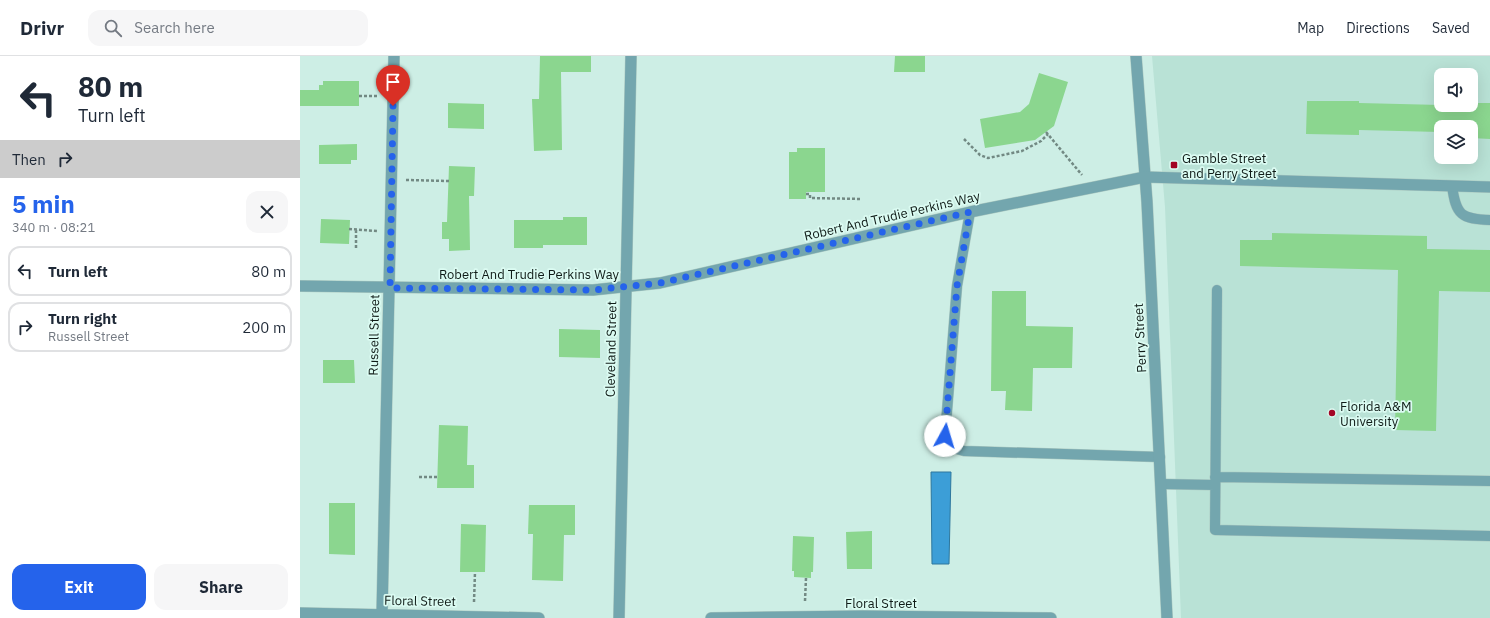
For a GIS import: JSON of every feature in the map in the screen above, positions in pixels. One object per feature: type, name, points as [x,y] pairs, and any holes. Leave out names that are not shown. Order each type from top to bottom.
[{"type":"street","name":"Russell Street","points":[[382,614],[394,56]]},
{"type":"street","name":"Cleveland Street","points":[[619,618],[631,56]]},
{"type":"street","name":"Perry Street","points":[[1136,56],[1146,177],[1167,618]]},
{"type":"street","name":"Robert And Trudie Perkins Way","points":[[300,286],[593,290],[660,283],[970,212],[1146,177],[1490,187]]},
{"type":"street","name":"Floral Street","points":[[300,613],[539,618]]},
{"type":"street","name":"Floral Street","points":[[711,618],[1051,618]]},
{"type":"lane","points":[[1452,186],[1455,205],[1466,217],[1475,220],[1490,220]]},
{"type":"lane","points":[[970,212],[957,286],[945,436],[953,448],[964,451],[1160,457]]},
{"type":"lane","points":[[1217,290],[1215,530],[1490,536]]},
{"type":"lane","points":[[1161,484],[1215,481],[1490,481]]},
{"type":"path","points":[[359,96],[393,97]]},
{"type":"path","points":[[964,139],[980,155],[988,158],[1022,151],[1041,141],[1047,133],[1092,188]]},
{"type":"path","points":[[392,179],[449,181]]},
{"type":"path","points":[[806,194],[810,194],[810,198],[862,199]]},
{"type":"path","points":[[349,229],[390,232]]},
{"type":"path","points":[[356,230],[356,248]]},
{"type":"path","points":[[419,477],[437,477]]},
{"type":"path","points":[[474,598],[475,572]]},
{"type":"path","points":[[805,602],[806,578]]},
{"type":"shaded area","name":"Florida A&M University","points":[[1152,56],[1490,56],[1490,618],[1181,618],[1165,207]]},
{"type":"water","points":[[931,472],[951,472],[949,564],[932,564]]},
{"type":"building","points":[[540,56],[591,56],[591,72],[561,72],[562,150],[534,151],[532,99],[539,99]]},
{"type":"building","points":[[895,56],[925,56],[925,72],[894,72]]},
{"type":"building","points":[[1039,73],[1068,82],[1054,126],[1035,140],[985,148],[980,119],[1020,112],[1029,104]]},
{"type":"building","points":[[323,81],[359,81],[359,106],[300,106],[300,90],[319,90],[319,85],[323,85]]},
{"type":"building","points":[[1307,101],[1359,101],[1359,103],[1434,105],[1434,112],[1478,112],[1478,103],[1490,103],[1490,139],[1478,138],[1478,120],[1434,120],[1434,132],[1359,130],[1359,135],[1306,134]]},
{"type":"building","points":[[448,103],[484,104],[484,129],[448,128]]},
{"type":"building","points":[[357,144],[357,160],[351,160],[351,164],[319,164],[319,145]]},
{"type":"building","points":[[797,148],[825,148],[825,192],[806,192],[806,199],[789,199],[789,152],[797,152]]},
{"type":"building","points":[[449,166],[475,167],[474,196],[469,196],[470,250],[449,251],[449,239],[442,239],[442,222],[447,222]]},
{"type":"building","points":[[563,217],[587,217],[587,245],[543,245],[543,248],[514,248],[514,220],[563,220]]},
{"type":"building","points":[[321,219],[350,220],[349,244],[320,243]]},
{"type":"building","points":[[1272,233],[1427,236],[1427,249],[1490,250],[1490,292],[1439,291],[1436,431],[1395,430],[1398,270],[1240,266],[1240,240],[1272,240]]},
{"type":"building","points":[[992,291],[1026,291],[1026,326],[1073,327],[1072,368],[1033,368],[1032,411],[1005,410],[1006,391],[991,391]]},
{"type":"building","points":[[559,329],[600,330],[600,358],[559,357]]},
{"type":"building","points":[[323,360],[354,360],[355,383],[323,383]]},
{"type":"building","points":[[439,425],[468,426],[467,465],[474,465],[474,488],[437,488]]},
{"type":"building","points":[[329,503],[355,503],[355,555],[329,554]]},
{"type":"building","points":[[529,505],[575,505],[575,535],[564,535],[563,581],[532,580],[533,534],[528,534]]},
{"type":"building","points":[[461,524],[486,525],[485,572],[460,572]]},
{"type":"building","points":[[872,531],[872,569],[847,569],[846,532]]},
{"type":"building","points":[[793,536],[814,537],[813,572],[811,572],[811,578],[794,577],[794,571],[792,571]]},
{"type":"place","name":"Gamble Street and Perry Street","points":[[1174,165]]},
{"type":"place","name":"Florida A&M University","points":[[1332,413]]},
{"type":"route","points":[[393,106],[390,288],[593,290],[660,283],[970,212],[957,286],[945,436]]}]
